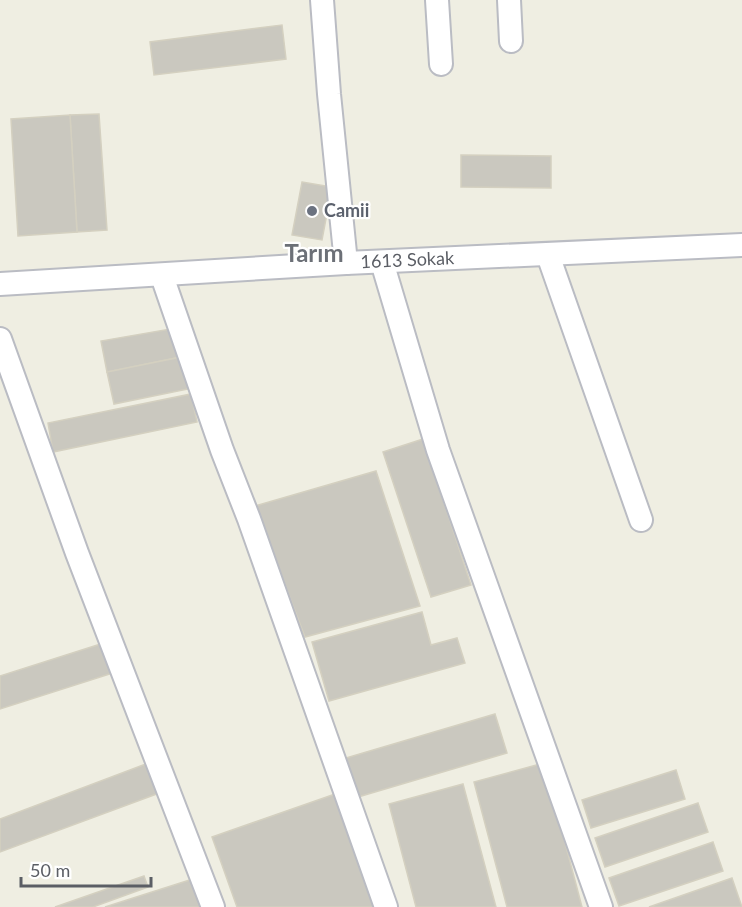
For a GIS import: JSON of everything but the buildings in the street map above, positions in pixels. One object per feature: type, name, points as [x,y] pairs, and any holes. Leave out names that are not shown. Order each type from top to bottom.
[{"type":"street","points":[[322,0],[346,263]]},
{"type":"street","points":[[437,0],[441,64]]},
{"type":"street","points":[[509,0],[512,41]]},
{"type":"street","name":"1613 Sokak","points":[[0,284],[162,276],[346,263],[742,245]]},
{"type":"street","points":[[548,255],[641,520]]},
{"type":"street","points":[[382,262],[438,450],[601,907]]},
{"type":"street","points":[[162,276],[386,907]]},
{"type":"street","points":[[0,339],[77,553],[213,907]]},
{"type":"place","name":"Camii","points":[[312,211]]},
{"type":"district","name":"Tarım","points":[[314,254]]}]
